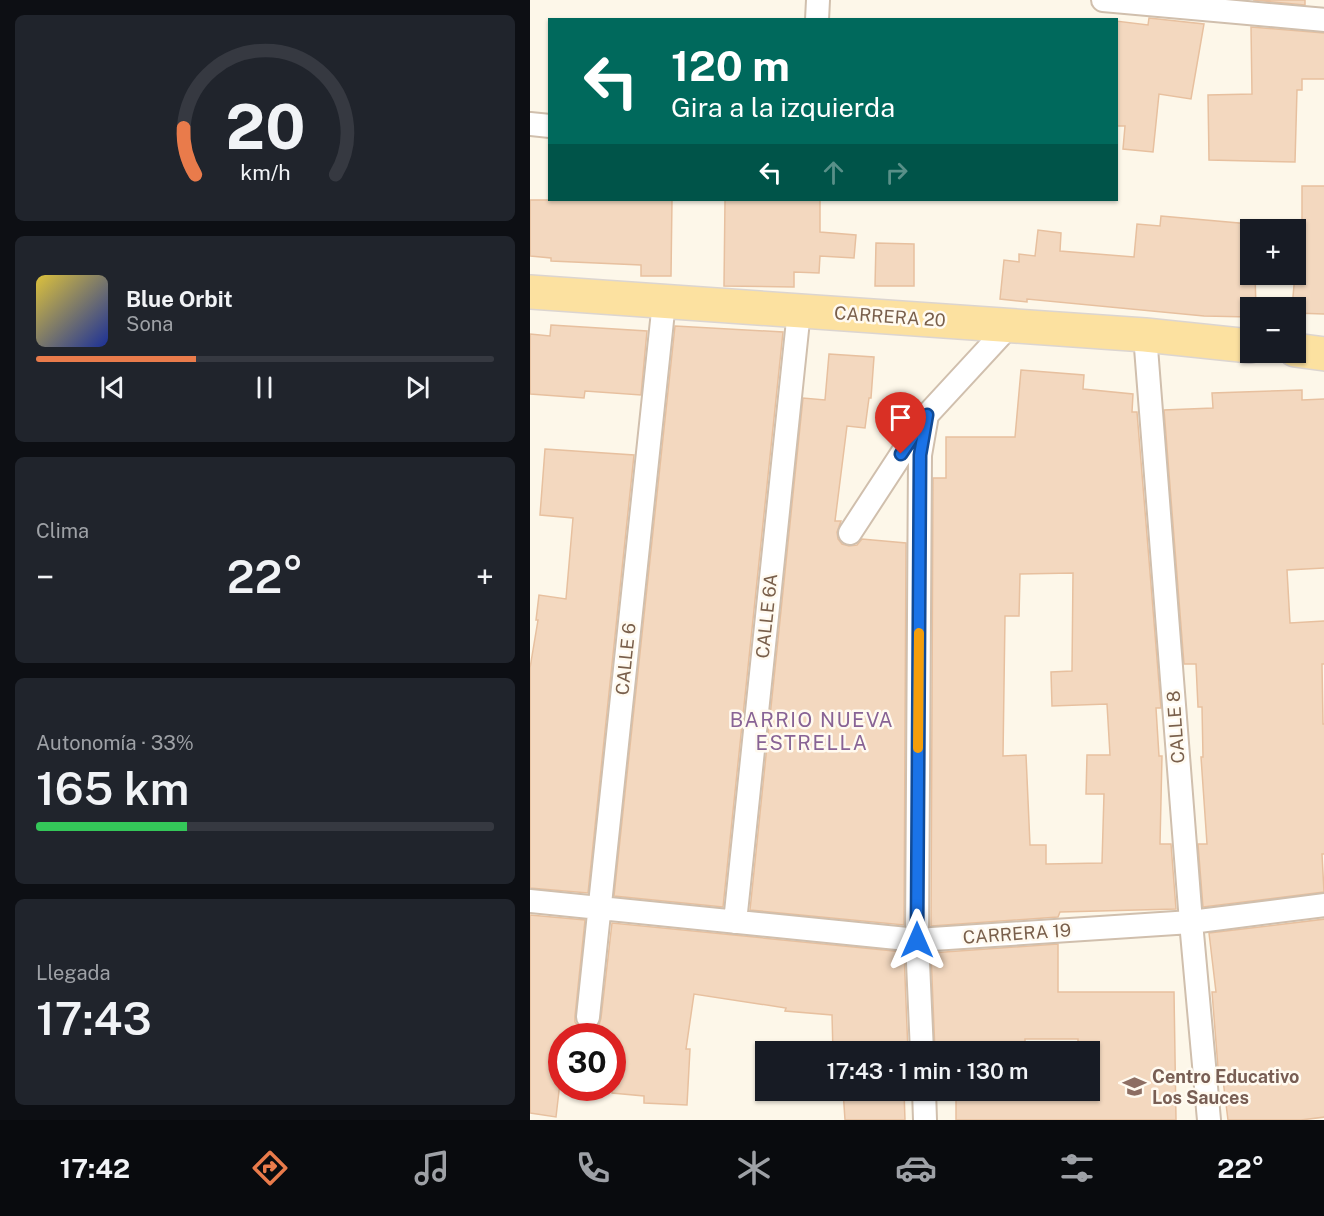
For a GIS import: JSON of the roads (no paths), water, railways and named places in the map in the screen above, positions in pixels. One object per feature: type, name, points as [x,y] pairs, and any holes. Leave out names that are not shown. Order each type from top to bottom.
[{"type":"main road","name":"CARRERA 20","points":[[530,292],[1145,334],[1240,345]]},
{"type":"main road","points":[[1306,352],[1325,354]]},
{"type":"street","points":[[817,18],[818,0]]},
{"type":"street","points":[[1103,0],[1325,20]]},
{"type":"street","points":[[530,124],[548,126]]},
{"type":"street","name":"CALLE 6","points":[[588,1017],[664,302]]},
{"type":"street","name":"CALLE 6A","points":[[735,922],[799,311]]},
{"type":"street","points":[[850,533],[927,415],[1004,325]]},
{"type":"street","name":"CALLE 8","points":[[1145,334],[1191,922],[1209,1120]]},
{"type":"street","points":[[922,1041],[917,940],[920,455],[927,415]]},
{"type":"street","name":"CARRERA 19","points":[[530,901],[917,940],[1191,922],[1325,905]]},
{"type":"street","points":[[924,1101],[925,1120]]},
{"type":"place","name":"Centro Educativo Los Sauces","points":[[1134,1087]]},
{"type":"district","name":"BARRIO NUEVA ESTRELLA","points":[[812,732]]}]
